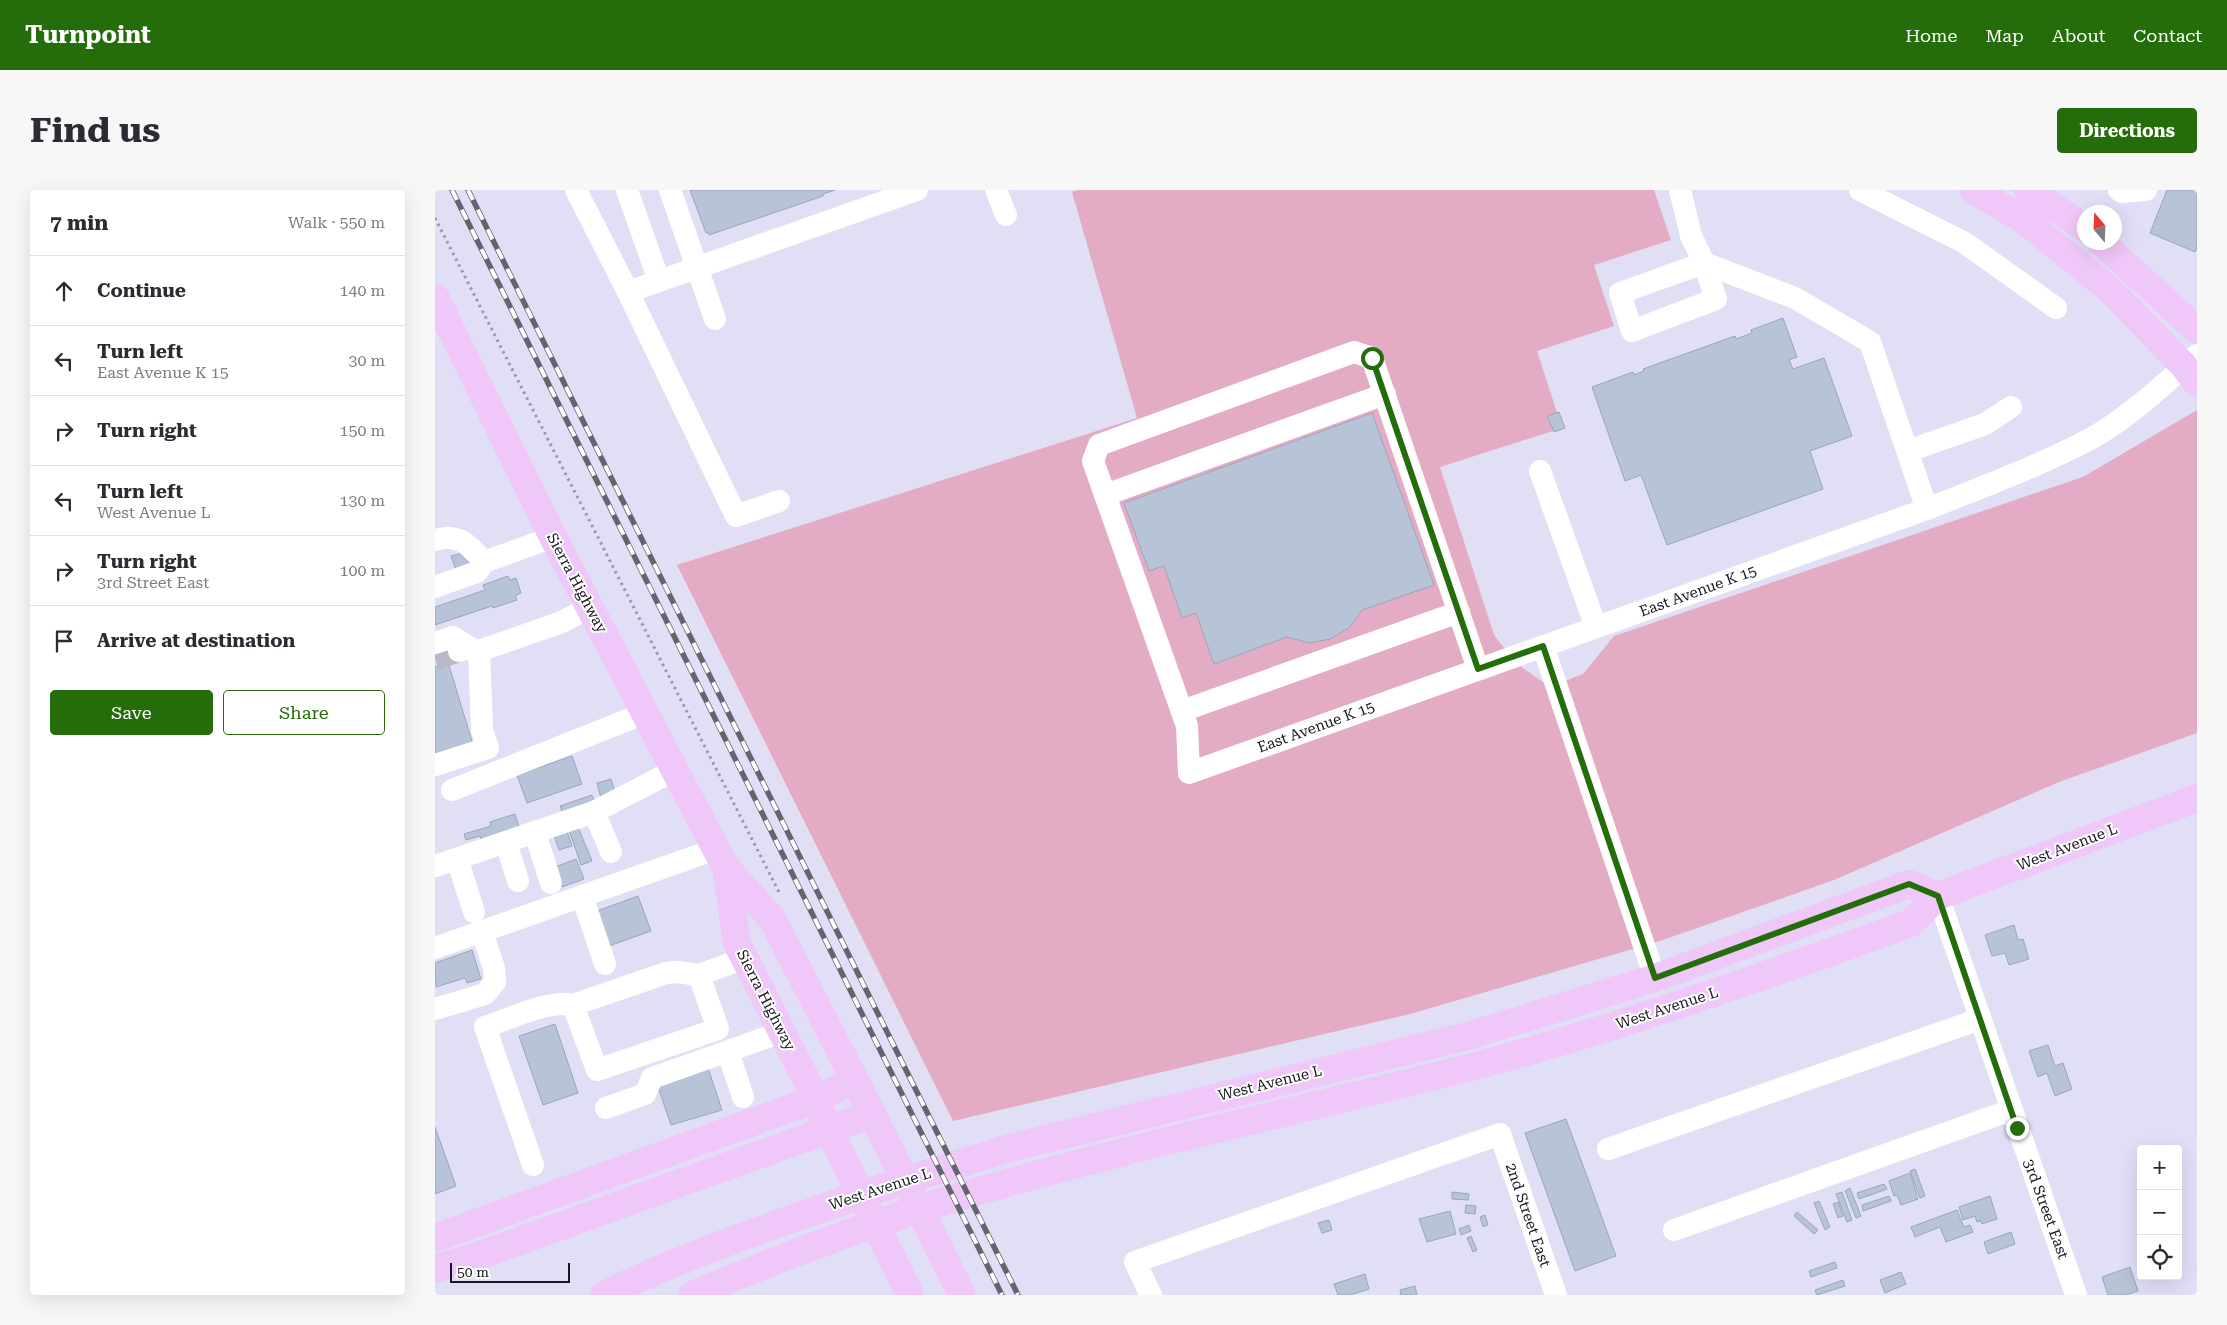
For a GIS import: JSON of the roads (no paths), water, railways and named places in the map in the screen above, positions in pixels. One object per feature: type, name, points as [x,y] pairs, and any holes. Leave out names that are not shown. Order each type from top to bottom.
[{"type":"main road","points":[[1973,190],[2024,220],[2109,289],[2193,368]]},
{"type":"main road","points":[[2028,190],[2077,223]]},
{"type":"main road","points":[[2110,250],[2197,330]]},
{"type":"main road","name":"Sierra Highway","points":[[435,297],[553,537],[721,858],[773,920],[873,1114]]},
{"type":"main road","points":[[2121,827],[2197,778]]},
{"type":"main road","name":"West Avenue L","points":[[692,1295],[900,1215],[1023,1178],[1481,1064],[1667,1009],[1911,923],[1938,896],[2197,798]]},
{"type":"main road","name":"Sierra Highway","points":[[721,858],[737,942],[816,1099],[829,1130]]},
{"type":"main road","name":"West Avenue L","points":[[604,1295],[713,1247],[801,1215],[892,1184],[1010,1148],[1471,1035],[1655,978],[1909,884],[1938,896]]},
{"type":"main road","points":[[435,1238],[816,1099],[855,1080]]},
{"type":"main road","points":[[435,1269],[492,1251],[873,1114],[962,1295]]},
{"type":"main road","points":[[829,1130],[910,1295]]},
{"type":"street","points":[[576,190],[628,292],[736,516],[779,501]]},
{"type":"street","points":[[627,190],[659,281]]},
{"type":"street","points":[[670,190],[715,319]]},
{"type":"street","points":[[628,292],[917,190]]},
{"type":"street","points":[[996,190],[1006,215]]},
{"type":"street","points":[[1680,190],[1691,236],[1703,263],[1795,298],[1870,342],[1927,509]]},
{"type":"street","points":[[1861,190],[1965,243],[2056,308]]},
{"type":"street","points":[[2119,190],[2123,192],[2146,190]]},
{"type":"street","points":[[1459,612],[1182,711],[1093,461],[1099,445],[1354,352],[1372,358],[1385,394],[1459,612],[1478,669]]},
{"type":"street","name":"East Avenue K 15","points":[[1182,711],[1187,726],[1189,772],[1927,509],[2029,468],[2093,437],[2193,368]]},
{"type":"street","points":[[1105,495],[1385,394]]},
{"type":"street","points":[[1908,451],[1985,424],[2011,407]]},
{"type":"street","points":[[1540,472],[1595,627]]},
{"type":"street","points":[[435,540],[446,537],[466,542],[484,562]]},
{"type":"street","points":[[435,587],[477,572],[484,562],[553,537]]},
{"type":"street","points":[[469,650],[562,622],[590,607]]},
{"type":"street","points":[[435,643],[453,637],[469,650],[482,730],[488,748],[435,765]]},
{"type":"street","points":[[1543,646],[1655,978]]},
{"type":"street","points":[[452,790],[645,713]]},
{"type":"street","points":[[435,866],[594,812],[675,770]]},
{"type":"street","points":[[594,812],[611,852]]},
{"type":"street","points":[[535,833],[551,883]]},
{"type":"street","points":[[506,842],[518,881]]},
{"type":"street","points":[[435,948],[582,896],[721,858]]},
{"type":"street","points":[[457,859],[474,912]]},
{"type":"street","points":[[582,896],[605,964]]},
{"type":"street","name":"3rd Street East","points":[[1938,896],[2076,1295]]},
{"type":"street","points":[[435,1009],[485,994],[495,982],[494,968],[482,932]]},
{"type":"street","points":[[533,1165],[485,1027],[551,1004],[563,1003],[573,1006],[666,974],[677,972],[699,975],[745,958]]},
{"type":"street","points":[[573,1006],[597,1070],[718,1029],[699,975]]},
{"type":"street","points":[[1608,1149],[1980,1019]]},
{"type":"street","points":[[606,1108],[645,1094],[652,1078],[782,1032]]},
{"type":"street","points":[[728,1052],[743,1097]]},
{"type":"street","points":[[1674,1230],[2011,1110]]},
{"type":"street","name":"2nd Street East","points":[[1151,1295],[1135,1262],[1500,1134],[1556,1295]]},
{"type":"tunnel","points":[[435,659],[459,651]]},
{"type":"railway","points":[[452,190],[1002,1295]]},
{"type":"railway","points":[[468,190],[1018,1295]]}]
